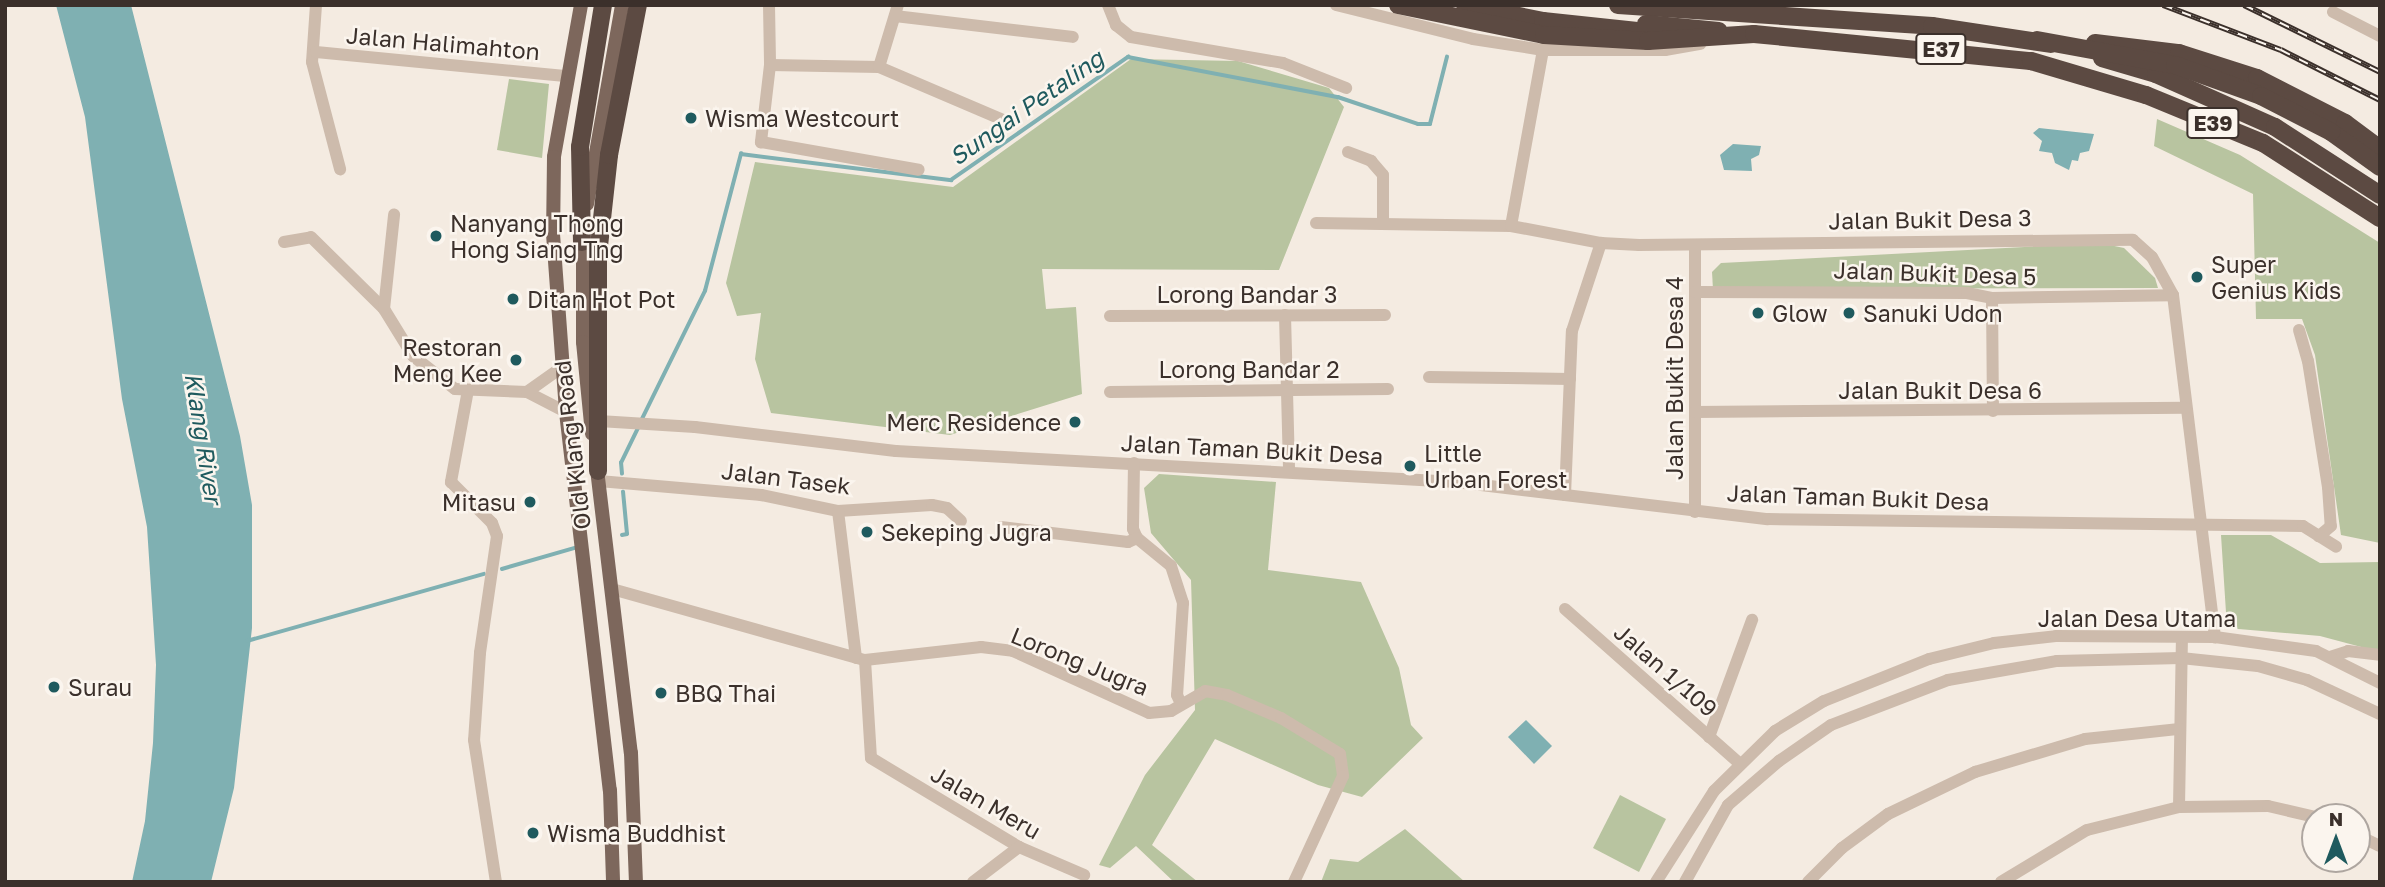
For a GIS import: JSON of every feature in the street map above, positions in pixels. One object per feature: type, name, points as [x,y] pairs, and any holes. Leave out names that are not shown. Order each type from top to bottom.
[{"type":"highway","points":[[582,242],[577,187],[590,64],[603,5]]},
{"type":"highway","points":[[599,476],[598,255],[609,155],[638,5]]},
{"type":"highway","points":[[1398,5],[1544,35],[1648,41],[1754,34]]},
{"type":"highway","name":"E37","points":[[1465,5],[1543,21],[1725,39],[1891,42],[2024,60],[2085,75],[2210,117],[2297,162],[2380,220]]},
{"type":"highway","name":"E39","points":[[1517,5],[1579,18],[2031,61],[2146,95],[2263,143],[2380,220]]},
{"type":"highway","name":"E39","points":[[1618,5],[1932,26],[2032,38],[2156,74],[2275,127],[2380,193]]},
{"type":"highway","name":"E37","points":[[1690,5],[1900,18],[2032,38]]},
{"type":"highway","points":[[2032,38],[2179,53],[2257,78],[2345,123],[2380,149]]},
{"type":"highway","points":[[2032,38],[2175,65],[2261,96],[2331,132],[2380,167]]},
{"type":"main road","name":"Old Klang Road","points":[[581,5],[565,76],[554,157],[553,234],[566,412],[610,790],[613,882]]},
{"type":"main road","name":"Old Klang Road","points":[[622,5],[608,70],[582,242],[583,342],[631,753],[636,882]]},
{"type":"street","name":"Jalan Halimahton","points":[[316,5],[316,52],[312,62],[340,169]]},
{"type":"street","points":[[769,5],[770,65],[761,142],[919,170]]},
{"type":"street","points":[[1108,5],[1116,25],[1131,37],[1272,61],[1346,88]]},
{"type":"street","points":[[1336,5],[1436,31],[1543,50],[1665,50],[1725,39]]},
{"type":"street","points":[[879,68],[897,10],[1073,37]]},
{"type":"street","points":[[2333,12],[2380,36]]},
{"type":"street","points":[[1511,226],[1543,50]]},
{"type":"street","name":"Jalan Halimahton","points":[[316,52],[565,76]]},
{"type":"street","points":[[770,65],[879,68],[1003,120]]},
{"type":"street","points":[[1348,152],[1371,161],[1383,174],[1383,223]]},
{"type":"street","points":[[384,309],[394,215]]},
{"type":"street","name":"Jalan Bukit Desa 3","points":[[1316,223],[1511,226],[1601,243],[1695,245],[2118,237],[2140,244],[2152,257],[2173,295],[2215,637]]},
{"type":"street","points":[[284,242],[311,237],[384,309],[413,356],[455,388],[527,391],[566,412]]},
{"type":"street","points":[[1565,495],[1572,331],[1601,243]]},
{"type":"street","name":"Jalan Bukit Desa 4","points":[[1695,245],[1695,512]]},
{"type":"street","name":"Jalan Bukit Desa 5","points":[[1695,292],[1967,293],[1992,298],[2173,295]]},
{"type":"street","points":[[1992,298],[1993,411]]},
{"type":"street","points":[[1285,315],[1289,471]]},
{"type":"street","name":"Lorong Bandar 3","points":[[1110,316],[1385,315]]},
{"type":"street","points":[[2299,330],[2308,361],[2328,487],[2331,526],[2319,536]]},
{"type":"street","points":[[527,391],[562,367]]},
{"type":"street","points":[[1429,377],[1570,379]]},
{"type":"street","name":"Lorong Bandar 2","points":[[1110,391],[1388,389]]},
{"type":"street","points":[[468,390],[451,482],[492,523],[497,536],[480,653],[474,740],[496,882]]},
{"type":"street","name":"Jalan Bukit Desa 6","points":[[1695,412],[2185,408]]},
{"type":"street","name":"Jalan Taman Bukit Desa","points":[[599,421],[640,423],[896,451],[1456,482],[1768,519],[2303,526],[2336,547]]},
{"type":"street","points":[[1134,463],[1133,529],[1137,538],[1171,566],[1181,591],[1177,695],[1181,704]]},
{"type":"street","name":"Jalan Tasek","points":[[599,476],[761,495],[838,511],[932,505],[947,508],[961,521]]},
{"type":"street","points":[[838,511],[860,659]]},
{"type":"street","points":[[1000,527],[1128,542],[1137,538]]},
{"type":"street","name":"Lorong Jugra","points":[[612,589],[860,659],[981,648],[1013,651],[1149,713],[1161,714],[1216,690],[1281,718],[1340,754],[1343,776],[1294,882]]},
{"type":"street","name":"Jalan 1/109","points":[[1565,609],[1739,763]]},
{"type":"street","points":[[1709,737],[1752,620]]},
{"type":"street","name":"Jalan Desa Utama","points":[[1656,882],[1714,791],[1739,763],[1775,731],[1824,701],[1929,659],[1994,643],[2056,636],[2215,637],[2291,644],[2330,657],[2380,683]]},
{"type":"street","points":[[2179,807],[2182,636]]},
{"type":"street","name":"Jalan Desa Utama","points":[[2330,657],[2348,651],[2380,655]]},
{"type":"street","points":[[1685,882],[1728,805],[1779,761],[1831,725],[1948,680],[2057,661],[2181,658],[2258,666],[2307,680],[2380,714]]},
{"type":"street","name":"Jalan Meru","points":[[860,659],[871,758],[1019,847],[1084,875]]},
{"type":"street","points":[[1808,882],[1842,848],[1888,814],[1975,772],[2085,739],[2179,729]]},
{"type":"street","points":[[2001,882],[2087,830],[2179,807],[2268,806],[2301,814]]},
{"type":"street","points":[[973,882],[1019,847]]},
{"type":"green space","points":[[1131,59],[1238,61],[1329,88],[1344,107],[1279,270],[1042,269],[1046,309],[1076,307],[1082,394],[950,435],[771,413],[755,359],[761,313],[737,316],[726,283],[755,162],[953,187]]},
{"type":"green space","points":[[509,79],[549,84],[542,158],[497,150]]},
{"type":"green space","points":[[2157,119],[2240,155],[2380,243],[2380,543],[2341,535],[2315,355],[2302,319],[2256,319],[2253,194],[2154,146]]},
{"type":"green space","points":[[2100,243],[2124,248],[2155,278],[2158,288],[1713,289],[1712,272],[1721,263]]},
{"type":"green space","points":[[1159,474],[1276,482],[1268,570],[1361,582],[1399,668],[1411,725],[1423,738],[1362,797],[1318,785],[1215,739],[1152,845],[1198,882],[1174,882],[1136,846],[1110,868],[1099,865],[1145,775],[1195,710],[1191,580],[1151,533],[1144,488]]},
{"type":"green space","points":[[2221,535],[2271,535],[2320,563],[2380,562],[2380,652],[2320,636],[2227,628]]},
{"type":"green space","points":[[1620,795],[1666,819],[1639,872],[1593,848]]},
{"type":"green space","points":[[1405,829],[1465,882],[1321,882],[1330,859],[1358,862]]},
{"type":"water","name":"Klang River","points":[[56,5],[131,5],[240,436],[252,505],[252,628],[234,788],[211,882],[132,882],[145,821],[153,743],[156,665],[147,527],[122,399],[85,117]]},
{"type":"water","points":[[2039,128],[2094,134],[2089,151],[2080,153],[2078,161],[2072,160],[2069,170],[2055,163],[2052,153],[2039,151],[2042,141],[2033,133]]},
{"type":"water","points":[[1733,144],[1761,146],[1759,155],[1751,159],[1752,171],[1724,170],[1720,155]]},
{"type":"water","points":[[1526,720],[1552,746],[1534,764],[1508,737]]},
{"type":"waterway","name":"Sungai Petaling","points":[[641,421],[705,291],[741,154],[951,180],[1128,57],[1338,97],[1418,124],[1430,124],[1447,57]]},
{"type":"waterway","name":"Sungai Petaling","points":[[622,474],[621,463],[638,428]]},
{"type":"waterway","points":[[622,535],[627,534],[623,492]]},
{"type":"waterway","name":"Sungai Petaling","points":[[502,569],[578,547]]},
{"type":"waterway","points":[[247,641],[484,574]]},
{"type":"railway","points":[[2163,5],[2281,50],[2380,100]]},
{"type":"railway","points":[[2244,5],[2380,72]]},
{"type":"place","name":"Wisma Westcourt","points":[[691,118]]},
{"type":"place","name":"Nanyang Thong Hong Siang Tng","points":[[436,236]]},
{"type":"place","name":"Super Genius Kids","points":[[2197,277]]},
{"type":"place","name":"Ditan Hot Pot","points":[[513,299]]},
{"type":"place","name":"Glow","points":[[1758,313]]},
{"type":"place","name":"Sanuki Udon","points":[[1849,313]]},
{"type":"place","name":"Restoran Meng Kee","points":[[516,360]]},
{"type":"place","name":"Merc Residence","points":[[1075,422]]},
{"type":"place","name":"Little Urban Forest","points":[[1410,466]]},
{"type":"place","name":"Mitasu","points":[[530,502]]},
{"type":"place","name":"Sekeping Jugra","points":[[867,532]]},
{"type":"place","name":"Surau","points":[[54,687]]},
{"type":"place","name":"BBQ Thai","points":[[661,693]]},
{"type":"place","name":"Wisma Buddhist","points":[[533,833]]}]
